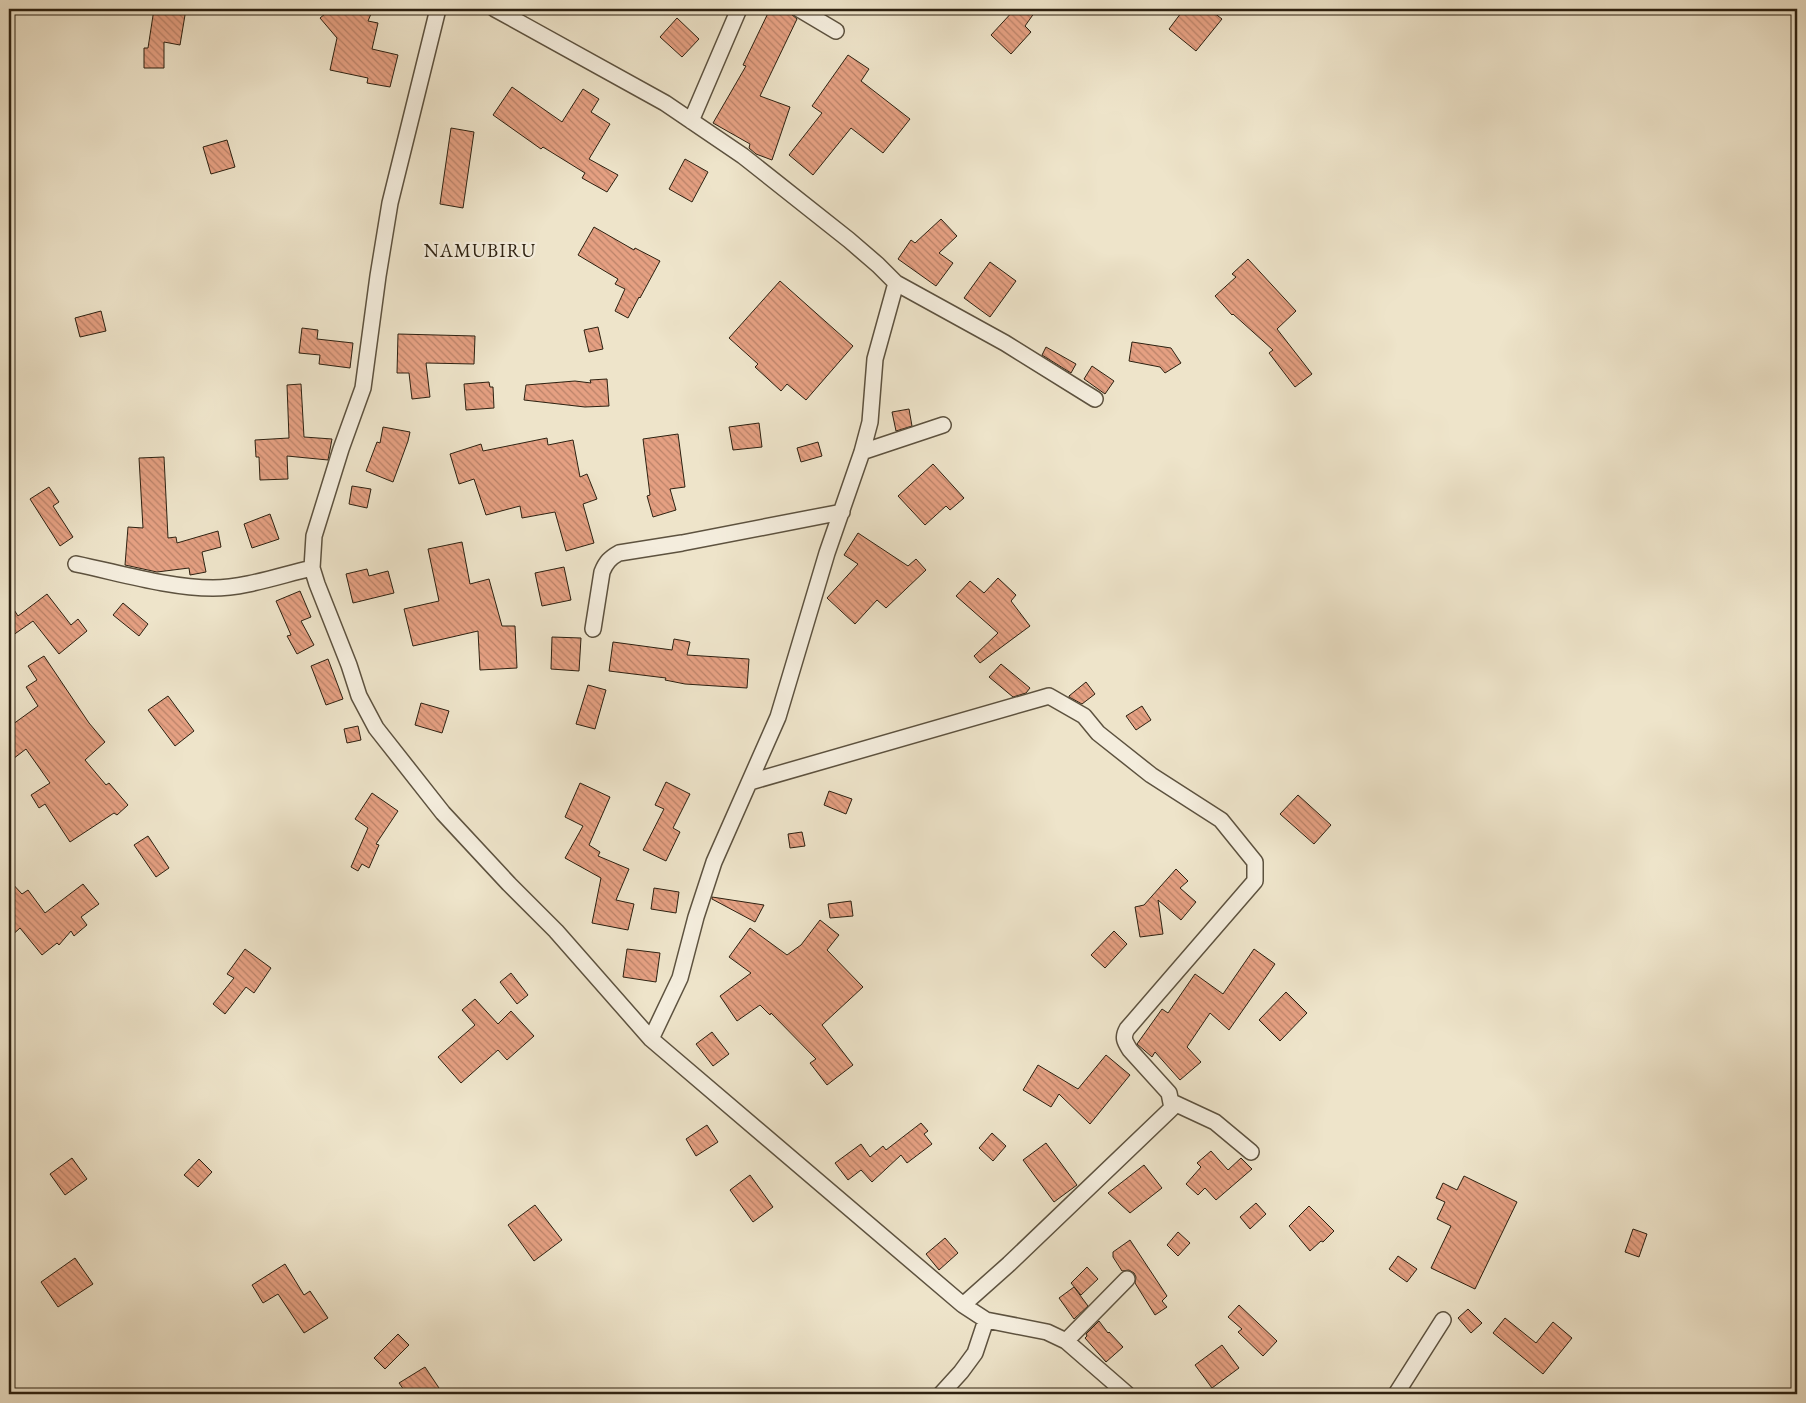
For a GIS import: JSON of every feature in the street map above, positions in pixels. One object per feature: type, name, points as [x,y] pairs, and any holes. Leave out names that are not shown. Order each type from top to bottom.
[{"type":"street","points":[[438,9],[390,203],[363,388],[314,536],[312,568],[316,584],[349,665],[359,696],[376,728],[443,813],[509,884],[556,930],[651,1039],[963,1305],[986,1320],[1047,1332],[1066,1341],[1127,1394]]},
{"type":"street","points":[[495,9],[665,103],[743,156],[849,240],[896,283],[1005,343],[1095,399]]},
{"type":"street","points":[[691,121],[739,9]]},
{"type":"street","points":[[798,9],[836,30]]},
{"type":"street","points":[[651,1039],[680,978],[696,917],[714,862],[778,717],[827,553],[862,452],[870,422],[875,359],[896,283]]},
{"type":"street","points":[[862,452],[943,425]]},
{"type":"street","points":[[593,629],[602,572],[610,558],[619,553],[682,543],[842,512]]},
{"type":"street","points":[[76,564],[186,586],[215,588],[250,583],[312,568]]},
{"type":"street","points":[[750,782],[1049,696],[1084,716],[1098,733],[1151,775],[1222,820],[1254,862],[1255,881],[1127,1029],[1124,1036],[1130,1050],[1169,1094],[1172,1108],[1009,1264],[963,1305]]},
{"type":"street","points":[[1172,1102],[1215,1122],[1251,1152]]},
{"type":"street","points":[[1066,1341],[1127,1279]]},
{"type":"street","points":[[941,1394],[975,1353],[986,1320]]},
{"type":"street","points":[[1396,1394],[1443,1320]]},
{"type":"building","points":[[154,9],[186,9],[180,45],[164,42],[164,68],[144,68],[144,48],[148,48]]},
{"type":"building","points":[[331,9],[373,9],[368,21],[378,23],[372,49],[398,55],[390,87],[367,83],[368,78],[330,70],[337,38],[320,18]]},
{"type":"building","points":[[770,9],[779,9],[797,19],[760,96],[790,107],[772,160],[756,154],[749,148],[750,144],[713,123],[746,66],[743,65]]},
{"type":"building","points":[[1015,9],[1037,9],[1025,26],[1031,32],[1011,54],[991,35]]},
{"type":"building","points":[[1184,9],[1209,9],[1222,19],[1196,51],[1169,29]]},
{"type":"building","points":[[677,18],[699,39],[682,57],[660,37]]},
{"type":"building","points":[[848,55],[869,69],[861,81],[910,119],[883,153],[851,128],[813,175],[789,155],[822,113],[812,106]]},
{"type":"building","points":[[512,87],[562,122],[583,89],[599,99],[591,112],[610,124],[589,159],[618,175],[607,192],[582,178],[585,173],[543,147],[541,149],[493,115]]},
{"type":"building","points":[[451,128],[474,132],[463,208],[440,204]]},
{"type":"building","points":[[227,140],[235,167],[211,174],[203,147]]},
{"type":"building","points":[[685,159],[708,172],[692,202],[669,189]]},
{"type":"building","points":[[941,219],[957,236],[939,253],[953,263],[936,286],[898,259],[911,240],[915,243]]},
{"type":"building","points":[[594,227],[634,250],[635,248],[660,261],[628,318],[615,311],[625,289],[615,284],[618,279],[578,255]]},
{"type":"building","points":[[1248,259],[1296,311],[1277,329],[1312,374],[1295,387],[1269,353],[1273,350],[1232,315],[1215,296],[1236,277],[1232,274]]},
{"type":"building","points":[[990,262],[1016,281],[990,317],[964,298]]},
{"type":"building","points":[[780,281],[853,346],[806,400],[787,384],[781,391],[755,367],[758,364],[729,338]]},
{"type":"building","points":[[101,311],[106,331],[80,337],[75,318]]},
{"type":"building","points":[[598,327],[603,349],[589,352],[584,330]]},
{"type":"building","points":[[302,328],[318,330],[317,339],[353,343],[350,368],[319,364],[320,355],[299,353]]},
{"type":"building","points":[[398,334],[475,336],[474,364],[426,363],[430,397],[412,399],[409,373],[397,373]]},
{"type":"building","points":[[1132,342],[1171,348],[1181,363],[1165,373],[1160,367],[1129,361]]},
{"type":"building","points":[[1046,347],[1076,364],[1071,373],[1042,355]]},
{"type":"building","points":[[1092,366],[1114,381],[1105,394],[1084,379]]},
{"type":"building","points":[[607,379],[609,406],[585,407],[524,400],[526,385],[575,381],[591,383],[590,380]]},
{"type":"building","points":[[489,382],[490,387],[493,387],[494,408],[466,410],[464,384]]},
{"type":"building","points":[[301,384],[304,437],[332,439],[328,460],[287,456],[288,479],[260,480],[259,457],[256,457],[255,440],[289,438],[287,385]]},
{"type":"building","points":[[909,409],[912,426],[896,431],[892,412]]},
{"type":"building","points":[[759,423],[762,447],[733,450],[729,427]]},
{"type":"building","points":[[383,427],[410,432],[393,482],[366,471],[377,442],[380,443]]},
{"type":"building","points":[[678,434],[685,487],[670,489],[676,510],[653,517],[647,496],[650,495],[643,439]]},
{"type":"building","points":[[547,438],[548,445],[573,440],[580,477],[587,474],[597,499],[583,504],[594,543],[566,551],[555,512],[522,518],[520,506],[486,515],[474,479],[459,484],[450,454],[481,444],[483,451]]},
{"type":"building","points":[[818,442],[822,456],[801,462],[797,448]]},
{"type":"building","points":[[164,457],[168,538],[176,537],[177,543],[218,531],[221,547],[202,552],[206,572],[190,575],[189,568],[157,572],[125,565],[128,527],[143,528],[139,458]]},
{"type":"building","points":[[933,464],[964,498],[950,510],[946,506],[925,525],[898,496]]},
{"type":"building","points":[[352,486],[371,489],[367,508],[349,504]]},
{"type":"building","points":[[49,487],[59,502],[53,506],[73,537],[60,546],[30,499]]},
{"type":"building","points":[[270,514],[279,539],[252,548],[244,524]]},
{"type":"building","points":[[858,533],[908,566],[916,559],[926,570],[886,608],[877,600],[855,624],[827,598],[858,564],[844,555]]},
{"type":"building","points":[[462,542],[470,584],[489,579],[502,626],[515,626],[517,668],[480,670],[478,631],[413,646],[404,609],[439,601],[428,549]]},
{"type":"building","points":[[564,567],[571,600],[542,606],[535,573]]},
{"type":"building","points":[[367,569],[369,576],[388,571],[394,593],[353,603],[346,574]]},
{"type":"building","points":[[998,578],[1016,595],[1011,601],[1030,626],[980,663],[974,656],[998,633],[956,596],[970,581],[984,593]]},
{"type":"building","points":[[300,591],[311,617],[301,621],[314,645],[297,654],[287,636],[291,635],[276,601]]},
{"type":"building","points":[[47,594],[71,625],[78,619],[87,631],[59,654],[33,621],[9,638],[9,602],[18,616]]},
{"type":"building","points":[[123,603],[148,624],[139,636],[113,615]]},
{"type":"building","points":[[552,637],[581,638],[579,671],[551,669]]},
{"type":"building","points":[[674,639],[690,642],[687,655],[749,659],[747,688],[685,684],[665,680],[666,678],[609,671],[613,642],[672,650]]},
{"type":"building","points":[[44,656],[89,723],[105,742],[85,760],[106,785],[109,783],[128,805],[117,815],[114,813],[70,842],[45,804],[39,808],[31,795],[50,783],[26,749],[9,762],[9,727],[38,706],[26,687],[37,680],[28,666]]},
{"type":"building","points":[[328,659],[343,699],[326,705],[311,666]]},
{"type":"building","points":[[1001,664],[1030,688],[1026,693],[1013,697],[989,677]]},
{"type":"building","points":[[1086,682],[1095,694],[1082,704],[1069,697],[1069,696]]},
{"type":"building","points":[[588,685],[606,690],[595,729],[576,724]]},
{"type":"building","points":[[168,696],[194,731],[175,746],[148,710]]},
{"type":"building","points":[[421,703],[449,711],[442,733],[415,725]]},
{"type":"building","points":[[1142,706],[1151,720],[1136,730],[1126,716]]},
{"type":"building","points":[[358,726],[361,740],[347,743],[344,729]]},
{"type":"building","points":[[666,782],[690,794],[673,828],[680,832],[666,861],[643,850],[664,809],[655,805]]},
{"type":"building","points":[[580,783],[610,797],[589,845],[600,852],[598,856],[629,869],[616,900],[634,904],[628,930],[592,923],[601,878],[565,858],[583,826],[565,817]]},
{"type":"building","points":[[829,791],[852,799],[846,814],[824,805]]},
{"type":"building","points":[[372,793],[398,811],[376,844],[379,845],[369,868],[362,864],[358,871],[351,867],[368,828],[355,819]]},
{"type":"building","points":[[1298,795],[1331,825],[1314,844],[1280,814]]},
{"type":"building","points":[[802,832],[805,846],[790,848],[788,834]]},
{"type":"building","points":[[148,836],[169,868],[156,877],[134,845]]},
{"type":"building","points":[[1176,869],[1188,881],[1180,888],[1196,902],[1181,920],[1158,900],[1163,934],[1140,937],[1135,907],[1144,905]]},
{"type":"building","points":[[9,880],[22,894],[28,890],[45,913],[83,884],[99,904],[81,917],[87,925],[74,936],[71,931],[59,945],[57,943],[42,955],[20,928],[9,938]]},
{"type":"building","points":[[654,888],[679,892],[676,913],[651,909]]},
{"type":"building","points":[[712,897],[764,905],[755,922],[712,899]]},
{"type":"building","points":[[851,901],[853,916],[830,918],[828,904]]},
{"type":"building","points":[[820,920],[839,935],[827,950],[863,987],[822,1025],[853,1065],[827,1085],[810,1063],[816,1059],[771,1013],[770,1015],[760,1005],[737,1021],[720,996],[751,973],[729,957],[750,928],[787,955],[801,945]]},
{"type":"building","points":[[1114,931],[1127,944],[1105,968],[1091,955]]},
{"type":"building","points":[[245,949],[271,968],[254,993],[246,987],[225,1014],[213,1004],[234,978],[227,974]]},
{"type":"building","points":[[627,949],[660,953],[656,982],[623,977]]},
{"type":"building","points":[[1254,949],[1275,964],[1229,1030],[1210,1013],[1187,1047],[1201,1062],[1180,1080],[1155,1052],[1152,1057],[1137,1044],[1162,1009],[1168,1013],[1195,974],[1223,994]]},
{"type":"building","points":[[511,973],[528,995],[517,1004],[500,982]]},
{"type":"building","points":[[1286,992],[1307,1013],[1280,1041],[1259,1020]]},
{"type":"building","points":[[475,999],[498,1024],[511,1011],[534,1036],[507,1060],[498,1050],[461,1083],[438,1057],[475,1025],[462,1010]]},
{"type":"building","points":[[712,1032],[729,1054],[713,1066],[696,1044]]},
{"type":"building","points":[[1106,1055],[1130,1075],[1090,1124],[1059,1094],[1051,1107],[1023,1090],[1038,1065],[1078,1089]]},
{"type":"building","points":[[921,1123],[928,1131],[924,1134],[932,1144],[907,1163],[901,1155],[872,1182],[861,1170],[848,1180],[835,1163],[861,1144],[870,1157],[883,1146],[886,1150]]},
{"type":"building","points":[[707,1125],[718,1142],[696,1156],[686,1139]]},
{"type":"building","points":[[992,1133],[1006,1146],[993,1161],[979,1148]]},
{"type":"building","points":[[1046,1143],[1077,1185],[1054,1202],[1023,1160]]},
{"type":"building","points":[[1211,1151],[1228,1170],[1241,1158],[1252,1169],[1216,1200],[1205,1188],[1198,1195],[1186,1184],[1201,1167],[1197,1163]]},
{"type":"building","points":[[72,1158],[87,1179],[65,1195],[50,1174]]},
{"type":"building","points":[[199,1159],[212,1172],[198,1187],[184,1175]]},
{"type":"building","points":[[1144,1165],[1162,1188],[1130,1213],[1108,1193]]},
{"type":"building","points":[[750,1175],[773,1207],[753,1222],[730,1190]]},
{"type":"building","points":[[1464,1176],[1517,1202],[1475,1289],[1431,1268],[1451,1226],[1437,1219],[1445,1202],[1436,1198],[1443,1183],[1457,1190]]},
{"type":"building","points":[[1256,1203],[1266,1214],[1250,1229],[1240,1217]]},
{"type":"building","points":[[535,1205],[562,1240],[534,1261],[508,1225]]},
{"type":"building","points":[[1309,1206],[1334,1231],[1310,1251],[1289,1226]]},
{"type":"building","points":[[1633,1229],[1647,1234],[1639,1257],[1625,1252]]},
{"type":"building","points":[[1178,1232],[1190,1243],[1178,1256],[1167,1245]]},
{"type":"building","points":[[945,1238],[958,1253],[939,1270],[926,1254]]},
{"type":"building","points":[[1130,1240],[1167,1296],[1162,1301],[1167,1307],[1155,1315],[1135,1283],[1136,1277],[1134,1273],[1129,1270],[1122,1271],[1113,1257],[1113,1252]]},
{"type":"building","points":[[1398,1256],[1417,1269],[1407,1282],[1389,1269]]},
{"type":"building","points":[[75,1258],[93,1284],[58,1307],[41,1282]]},
{"type":"building","points":[[285,1264],[304,1295],[310,1291],[328,1318],[304,1333],[278,1294],[263,1303],[252,1285]]},
{"type":"building","points":[[1087,1267],[1098,1279],[1081,1295],[1071,1283]]},
{"type":"building","points":[[1074,1287],[1088,1306],[1074,1319],[1059,1298]]},
{"type":"building","points":[[1239,1305],[1277,1341],[1263,1356],[1238,1332],[1242,1329],[1228,1317]]},
{"type":"building","points":[[1468,1309],[1482,1323],[1471,1333],[1458,1318]]},
{"type":"building","points":[[1505,1318],[1536,1343],[1553,1322],[1572,1338],[1543,1374],[1493,1333]]},
{"type":"building","points":[[1099,1321],[1108,1333],[1123,1347],[1106,1362],[1085,1338],[1086,1334]]},
{"type":"building","points":[[398,1334],[409,1345],[385,1369],[374,1358]]},
{"type":"building","points":[[1222,1345],[1239,1368],[1212,1388],[1195,1365]]},
{"type":"building","points":[[425,1367],[443,1394],[407,1394],[399,1383]]},
{"type":"district","name":"NAMUBIRU","points":[[480,250]]}]
